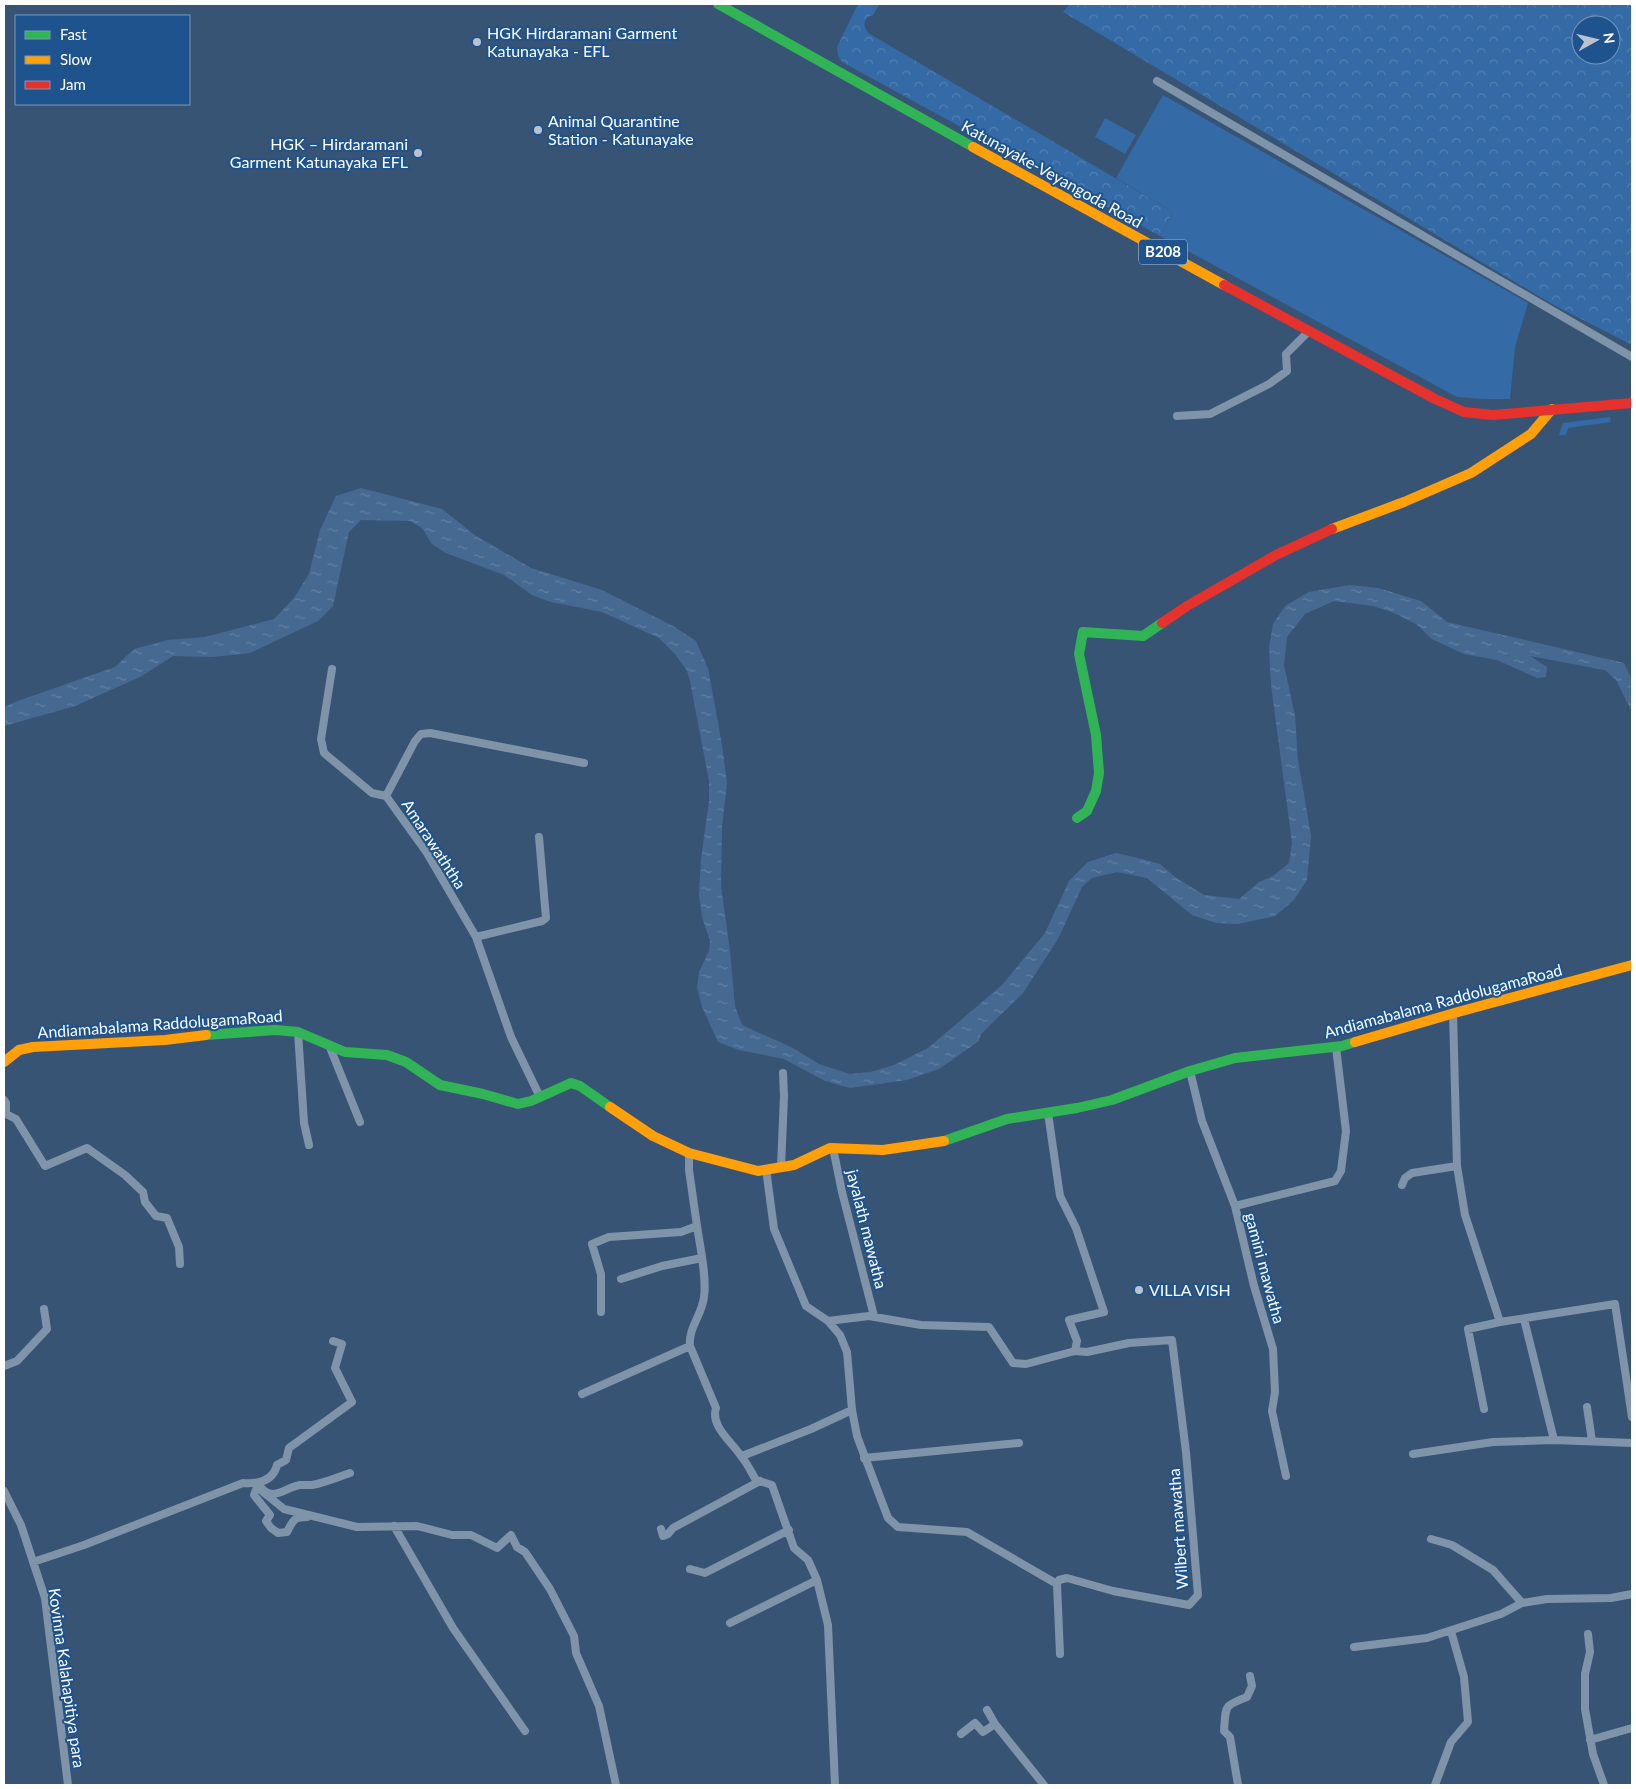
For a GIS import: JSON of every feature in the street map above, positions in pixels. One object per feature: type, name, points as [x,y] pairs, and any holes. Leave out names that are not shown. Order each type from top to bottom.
[{"type":"street","name":"Katunayake-Veyangoda Road","points":[[718,4],[1056,194],[1434,399],[1464,412],[1493,415],[1632,403]]},
{"type":"street","points":[[1157,81],[1632,357]]},
{"type":"street","points":[[1178,416],[1210,414],[1269,384],[1287,371],[1286,354],[1309,331]]},
{"type":"street","points":[[1077,818],[1087,811],[1096,791],[1099,773],[1096,735],[1079,654],[1083,632],[1143,636],[1187,606],[1276,555],[1341,524],[1404,502],[1471,473],[1531,434],[1552,409]]},
{"type":"street","points":[[332,669],[321,739],[324,753],[372,793],[386,796]]},
{"type":"street","name":"Amarawaththa","points":[[540,1097],[511,1037],[476,937],[427,853],[386,796],[415,741],[421,734],[430,733],[584,763]]},
{"type":"street","points":[[476,937],[542,921],[546,918],[539,837]]},
{"type":"street","name":"Andiamabalama RaddolugamaRoad","points":[[4,1062],[19,1050],[33,1047],[165,1040],[220,1033],[275,1030],[298,1032],[344,1052],[387,1054],[406,1062],[440,1085],[518,1104],[540,1097],[571,1083],[580,1086],[653,1136],[689,1153],[758,1171],[794,1164],[830,1148],[883,1150],[944,1141],[1007,1119],[1077,1108],[1112,1100],[1190,1071],[1235,1058],[1336,1047],[1453,1013],[1581,980],[1632,964]]},
{"type":"street","points":[[1453,1013],[1457,1166],[1465,1215],[1500,1322]]},
{"type":"street","points":[[298,1032],[304,1123],[309,1145]]},
{"type":"street","points":[[329,1045],[360,1122]]},
{"type":"street","points":[[1235,1206],[1335,1181],[1341,1171],[1346,1131],[1336,1047]]},
{"type":"street","name":"gamini mawatha","points":[[1190,1071],[1202,1121],[1235,1206],[1254,1286],[1273,1349],[1275,1392],[1272,1411],[1286,1476]]},
{"type":"street","points":[[781,1167],[784,1096],[782,1072]]},
{"type":"street","points":[[4,1100],[6,1114],[16,1119],[45,1166],[87,1148],[125,1175],[143,1192],[145,1202],[156,1216],[167,1218],[179,1247],[180,1264]]},
{"type":"street","points":[[828,1321],[874,1316],[921,1324],[989,1327],[1013,1363],[1026,1364],[1076,1351],[1078,1341],[1069,1320],[1104,1312],[1076,1228],[1060,1196],[1048,1113]]},
{"type":"street","name":"jayalath mawatha","points":[[833,1148],[842,1192],[874,1316]]},
{"type":"street","points":[[689,1153],[689,1170],[702,1258],[704,1297],[689,1336],[690,1346],[716,1408],[714,1414],[719,1428],[742,1456],[756,1480],[772,1486],[794,1548],[808,1560],[817,1580],[828,1625],[835,1785]]},
{"type":"street","points":[[1402,1184],[1405,1178],[1412,1173],[1457,1166]]},
{"type":"street","points":[[766,1169],[774,1229],[806,1306],[828,1321],[840,1335],[847,1352],[852,1410],[857,1436],[888,1518],[898,1528],[967,1532],[1057,1584],[1060,1654]]},
{"type":"street","points":[[601,1312],[601,1274],[592,1244],[609,1236],[681,1232],[697,1226]]},
{"type":"street","points":[[621,1279],[662,1266],[702,1258]]},
{"type":"street","points":[[1484,1409],[1468,1329],[1500,1322],[1615,1304],[1632,1417]]},
{"type":"street","points":[[4,1366],[17,1361],[47,1329],[44,1309]]},
{"type":"street","points":[[1524,1319],[1554,1440]]},
{"type":"street","points":[[33,1562],[84,1545],[243,1483],[258,1484],[266,1480],[275,1472],[277,1465],[286,1460],[289,1448],[352,1402],[335,1368],[342,1344],[334,1340]]},
{"type":"street","name":"Wilbert mawatha","points":[[1057,1584],[1060,1580],[1067,1578],[1113,1592],[1189,1605],[1198,1595],[1186,1452],[1172,1340],[1129,1343],[1088,1352],[1076,1351]]},
{"type":"street","points":[[582,1394],[690,1346]]},
{"type":"street","points":[[1587,1407],[1592,1441]]},
{"type":"street","points":[[742,1456],[811,1429],[852,1410]]},
{"type":"street","points":[[1414,1454],[1493,1442],[1554,1440],[1632,1443]]},
{"type":"street","points":[[864,1458],[1019,1442]]},
{"type":"street","points":[[263,1492],[272,1494],[286,1492],[298,1485],[313,1485],[350,1474]]},
{"type":"street","points":[[661,1529],[663,1536],[668,1534],[672,1528],[760,1482]]},
{"type":"street","points":[[258,1484],[263,1492],[284,1509],[319,1516],[357,1527],[417,1526],[452,1535],[471,1535],[497,1548],[511,1535],[517,1547],[525,1552],[550,1589],[574,1636],[576,1653],[600,1706],[616,1785]]},
{"type":"street","points":[[258,1484],[254,1495],[270,1515],[266,1521],[278,1533],[287,1532],[294,1519],[319,1516]]},
{"type":"street","name":"Kovinna Kalahapitiya para","points":[[4,1491],[21,1525],[45,1598],[68,1785]]},
{"type":"street","points":[[394,1526],[453,1628],[525,1731]]},
{"type":"street","points":[[690,1569],[705,1572],[789,1530]]},
{"type":"street","points":[[1431,1538],[1452,1545],[1493,1570],[1522,1603]]},
{"type":"street","points":[[730,1623],[817,1580]]},
{"type":"street","points":[[1354,1647],[1427,1638],[1501,1614],[1522,1603],[1547,1599],[1611,1598],[1632,1594]]},
{"type":"street","points":[[1435,1785],[1451,1742],[1468,1722],[1464,1677],[1451,1631]]},
{"type":"street","points":[[1588,1634],[1590,1652],[1584,1674],[1585,1709],[1593,1754],[1604,1785]]},
{"type":"street","points":[[1238,1785],[1230,1736],[1224,1731],[1226,1709],[1230,1703],[1247,1697],[1252,1686],[1250,1676]]},
{"type":"street","points":[[987,1710],[995,1724],[1028,1768],[1044,1785]]},
{"type":"street","points":[[961,1734],[975,1723],[983,1732],[995,1724]]},
{"type":"street","points":[[1590,1740],[1632,1728]]},
{"type":"green space","points":[[858,4],[879,4],[873,15],[866,19],[865,27],[868,33],[1173,212],[1160,236],[842,62],[838,56],[837,47]]},
{"type":"green space","points":[[1070,4],[1632,4],[1632,345],[1552,304],[1063,12]]},
{"type":"green space","points":[[1163,95],[1528,303],[1515,347],[1510,399],[1457,397],[1160,236],[1173,212],[1116,178]]},
{"type":"green space","points":[[1105,118],[1136,135],[1125,154],[1095,137]]},
{"type":"green space","points":[[1610,417],[1611,422],[1568,428],[1566,435],[1559,435],[1563,423]]},
{"type":"water","points":[[361,488],[442,509],[476,536],[531,568],[602,590],[673,626],[696,641],[708,668],[727,783],[722,827],[721,886],[735,1006],[742,1025],[793,1048],[819,1064],[850,1074],[870,1072],[894,1065],[928,1048],[1002,985],[1045,933],[1069,881],[1088,862],[1116,853],[1134,857],[1160,864],[1175,877],[1204,895],[1239,899],[1259,882],[1273,876],[1289,863],[1292,843],[1271,685],[1269,647],[1273,624],[1285,606],[1309,592],[1350,585],[1378,588],[1421,601],[1447,622],[1624,663],[1632,680],[1632,712],[1616,680],[1605,670],[1530,656],[1547,667],[1546,677],[1537,678],[1497,660],[1464,654],[1432,639],[1416,624],[1392,612],[1373,606],[1334,601],[1305,614],[1287,637],[1284,665],[1295,716],[1298,760],[1311,836],[1307,880],[1294,900],[1275,916],[1238,924],[1216,923],[1192,915],[1147,878],[1117,872],[1092,878],[1082,887],[1058,939],[1023,993],[981,1034],[979,1041],[939,1069],[907,1080],[850,1088],[825,1081],[784,1059],[739,1050],[718,1042],[702,1007],[697,987],[699,972],[709,951],[710,941],[702,917],[699,894],[701,859],[709,801],[709,781],[690,681],[687,671],[675,654],[659,638],[602,612],[551,602],[532,595],[504,575],[446,553],[432,544],[422,528],[410,521],[361,520],[349,532],[333,606],[318,621],[250,653],[212,657],[173,656],[140,677],[75,706],[4,726],[4,707],[115,667],[134,649],[168,640],[205,637],[274,619],[294,598],[309,574],[320,530],[336,496]]},
{"type":"traffic: fast","points":[[718,4],[973,147]]},
{"type":"traffic: fast","points":[[1077,818],[1087,811],[1096,791],[1099,773],[1096,735],[1079,654],[1083,632],[1143,636],[1162,623]]},
{"type":"traffic: fast","points":[[206,1035],[275,1030],[298,1032],[345,1052],[387,1055],[406,1062],[440,1085],[518,1104],[531,1101],[571,1083],[580,1086],[610,1107]]},
{"type":"traffic: fast","points":[[944,1141],[1007,1119],[1077,1108],[1112,1100],[1190,1071],[1235,1058],[1342,1046],[1355,1042]]},
{"type":"traffic: slow","points":[[973,147],[1224,285]]},
{"type":"traffic: slow","points":[[1332,529],[1404,502],[1471,473],[1531,434],[1552,409]]},
{"type":"traffic: slow","points":[[1355,1042],[1632,965]]},
{"type":"traffic: slow","points":[[4,1062],[19,1050],[33,1047],[165,1040],[206,1035]]},
{"type":"traffic: slow","points":[[610,1107],[653,1136],[689,1153],[758,1171],[794,1165],[830,1148],[883,1150],[944,1141]]},
{"type":"traffic: jam","points":[[1224,285],[1435,399],[1464,412],[1493,415],[1632,403]]},
{"type":"traffic: jam","points":[[1162,623],[1187,606],[1276,555],[1332,529]]},
{"type":"place","name":"HGK Hirdaramani Garment Katunayaka - EFL","points":[[477,42]]},
{"type":"place","name":"Animal Quarantine Station - Katunayake","points":[[538,130]]},
{"type":"place","name":"HGK – Hirdaramani Garment Katunayaka EFL","points":[[418,153]]},
{"type":"place","name":"VILLA VISH","points":[[1139,1290]]}]
